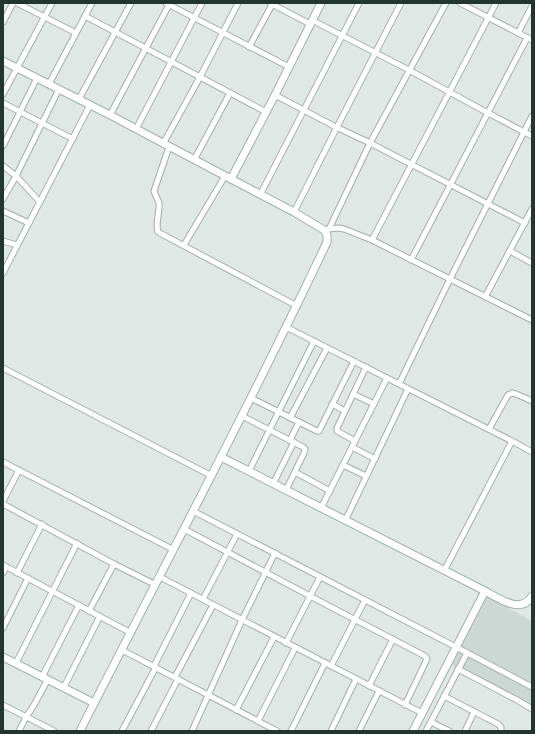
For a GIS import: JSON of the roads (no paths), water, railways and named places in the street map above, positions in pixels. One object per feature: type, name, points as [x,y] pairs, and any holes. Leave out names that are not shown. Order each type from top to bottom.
[{"type":"street","points":[[3,22],[13,3]]},
{"type":"street","points":[[17,3],[76,33]]},
{"type":"street","points":[[3,94],[52,3]]},
{"type":"street","points":[[49,84],[92,3]]},
{"type":"street","points":[[79,99],[131,3]]},
{"type":"street","points":[[136,129],[202,3]]},
{"type":"street","points":[[238,3],[166,145],[154,191],[158,202],[157,228],[160,234],[184,245],[297,306]]},
{"type":"street","points":[[184,245],[228,178],[266,112],[321,3]]},
{"type":"street","points":[[260,195],[359,3]]},
{"type":"street","points":[[294,212],[401,3]]},
{"type":"street","points":[[82,730],[94,703],[212,476],[297,306],[327,242],[327,229],[370,143],[446,3]]},
{"type":"street","points":[[411,260],[488,113],[530,39],[461,3]]},
{"type":"street","points":[[372,240],[496,3]]},
{"type":"street","points":[[110,115],[168,4],[289,67]]},
{"type":"street","points":[[249,47],[272,4],[342,35],[532,136]]},
{"type":"street","points":[[518,33],[532,6]]},
{"type":"street","points":[[85,16],[266,112]]},
{"type":"street","points":[[3,61],[110,115],[327,229],[344,229],[372,240],[532,320]]},
{"type":"street","points":[[3,146],[38,78]]},
{"type":"street","points":[[3,199],[59,89]]},
{"type":"street","points":[[194,160],[230,93]]},
{"type":"street","points":[[275,96],[412,164],[525,223]]},
{"type":"street","points":[[3,103],[73,139]]},
{"type":"street","points":[[3,273],[90,105]]},
{"type":"street","points":[[399,384],[532,116]]},
{"type":"street","points":[[3,166],[16,176],[40,202]]},
{"type":"street","points":[[485,297],[532,209]]},
{"type":"street","points":[[3,210],[29,223]]},
{"type":"street","points":[[3,241],[17,245]]},
{"type":"street","points":[[510,251],[532,263]]},
{"type":"street","points":[[286,327],[532,452]]},
{"type":"street","points":[[249,471],[314,341]]},
{"type":"street","points":[[290,418],[326,348]]},
{"type":"street","points":[[251,398],[319,431],[354,361]]},
{"type":"street","points":[[355,441],[337,431],[337,429],[366,367]]},
{"type":"street","points":[[3,368],[212,476]]},
{"type":"street","points":[[321,508],[387,378]]},
{"type":"street","points":[[345,520],[408,389]]},
{"type":"street","points":[[489,429],[508,396],[512,393],[532,401]]},
{"type":"street","points":[[353,394],[374,404]]},
{"type":"street","points":[[332,404],[345,411]]},
{"type":"street","points":[[242,416],[304,447],[304,453],[286,490]]},
{"type":"street","points":[[273,484],[299,422]]},
{"type":"street","points":[[444,571],[512,441]]},
{"type":"street","points":[[352,447],[375,459]]},
{"type":"street","points":[[221,457],[508,603],[523,605],[530,601],[532,596]]},
{"type":"street","points":[[3,462],[174,550]]},
{"type":"street","points":[[343,465],[366,476]]},
{"type":"street","points":[[19,470],[3,502],[114,564],[156,585]]},
{"type":"street","points":[[295,472],[330,491]]},
{"type":"street","points":[[193,511],[532,687]]},
{"type":"street","points":[[17,573],[42,524]]},
{"type":"street","points":[[184,529],[425,656],[427,659],[405,705]]},
{"type":"street","points":[[203,599],[237,534]]},
{"type":"street","points":[[16,663],[77,543]]},
{"type":"street","points":[[192,731],[242,620],[275,553]]},
{"type":"street","points":[[90,611],[114,564]]},
{"type":"street","points":[[3,573],[5,566],[131,633]]},
{"type":"street","points":[[160,577],[422,713]]},
{"type":"street","points":[[286,643],[320,577]]},
{"type":"street","points":[[3,628],[28,578]]},
{"type":"street","points":[[413,731],[485,591]]},
{"type":"street","points":[[122,731],[191,593]]},
{"type":"street","points":[[331,666],[365,600]]},
{"type":"street","points":[[150,731],[213,604]]},
{"type":"street","points":[[19,731],[34,705],[79,605]]},
{"type":"street","points":[[64,687],[100,616]]},
{"type":"street","points":[[236,710],[274,636]]},
{"type":"street","points":[[369,686],[393,639]]},
{"type":"street","points":[[258,721],[295,648]]},
{"type":"street","points":[[122,650],[277,731]]},
{"type":"street","points":[[426,731],[466,652]]},
{"type":"street","points":[[3,657],[94,703]]},
{"type":"street","points":[[291,731],[325,663]]},
{"type":"street","points":[[458,669],[532,709]]},
{"type":"street","points":[[331,731],[356,679]]},
{"type":"street","points":[[359,731],[379,691]]},
{"type":"street","points":[[444,696],[498,724],[501,727],[500,731]]},
{"type":"street","points":[[3,705],[54,731]]},
{"type":"street","points":[[465,731],[474,712]]},
{"type":"street","points":[[431,722],[448,731]]}]
